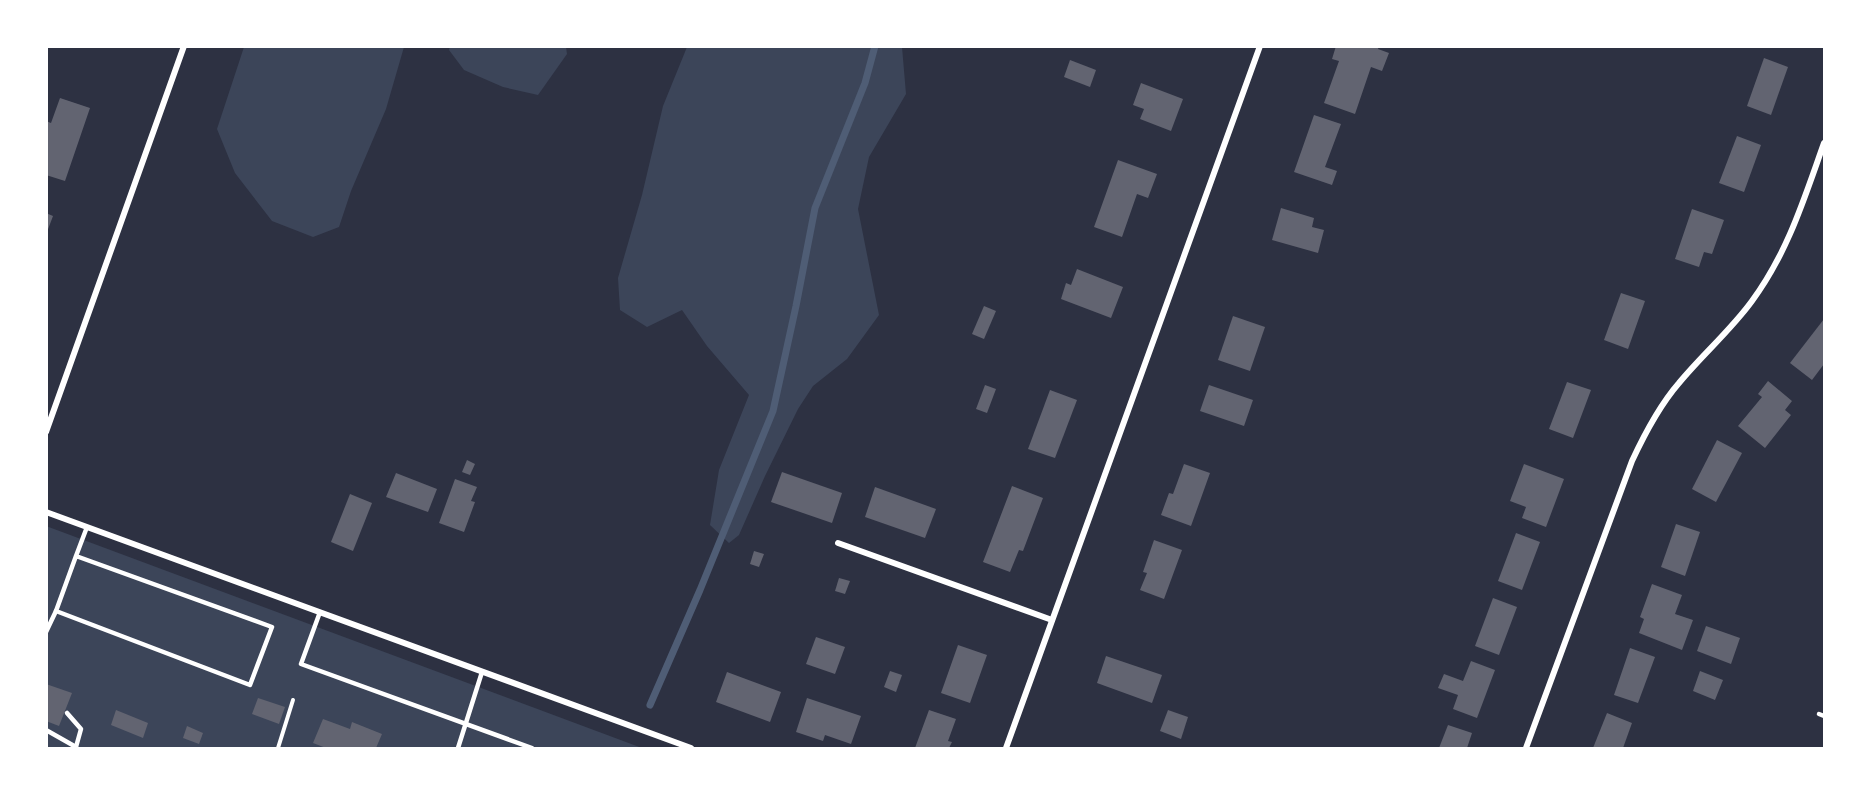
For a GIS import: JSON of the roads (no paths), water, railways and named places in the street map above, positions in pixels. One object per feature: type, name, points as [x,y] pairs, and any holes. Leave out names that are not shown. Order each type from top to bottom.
[{"type":"street","points":[[46,432],[184,46]]},
{"type":"street","points":[[1006,748],[1260,46]]},
{"type":"street","points":[[1526,748],[1632,461],[1651,422],[1677,384],[1752,302],[1780,258],[1824,143]]},
{"type":"street","points":[[46,512],[691,748]]},
{"type":"street","points":[[838,543],[1052,620]]},
{"type":"lane","points":[[46,632],[87,527]]},
{"type":"lane","points":[[56,611],[250,685],[272,627],[76,556]]},
{"type":"lane","points":[[320,612],[301,664],[532,748]]},
{"type":"lane","points":[[458,748],[482,672]]},
{"type":"lane","points":[[46,730],[76,748],[81,729],[67,713]]},
{"type":"waterway","points":[[650,705],[773,411],[815,208],[865,83],[875,46]]}]
